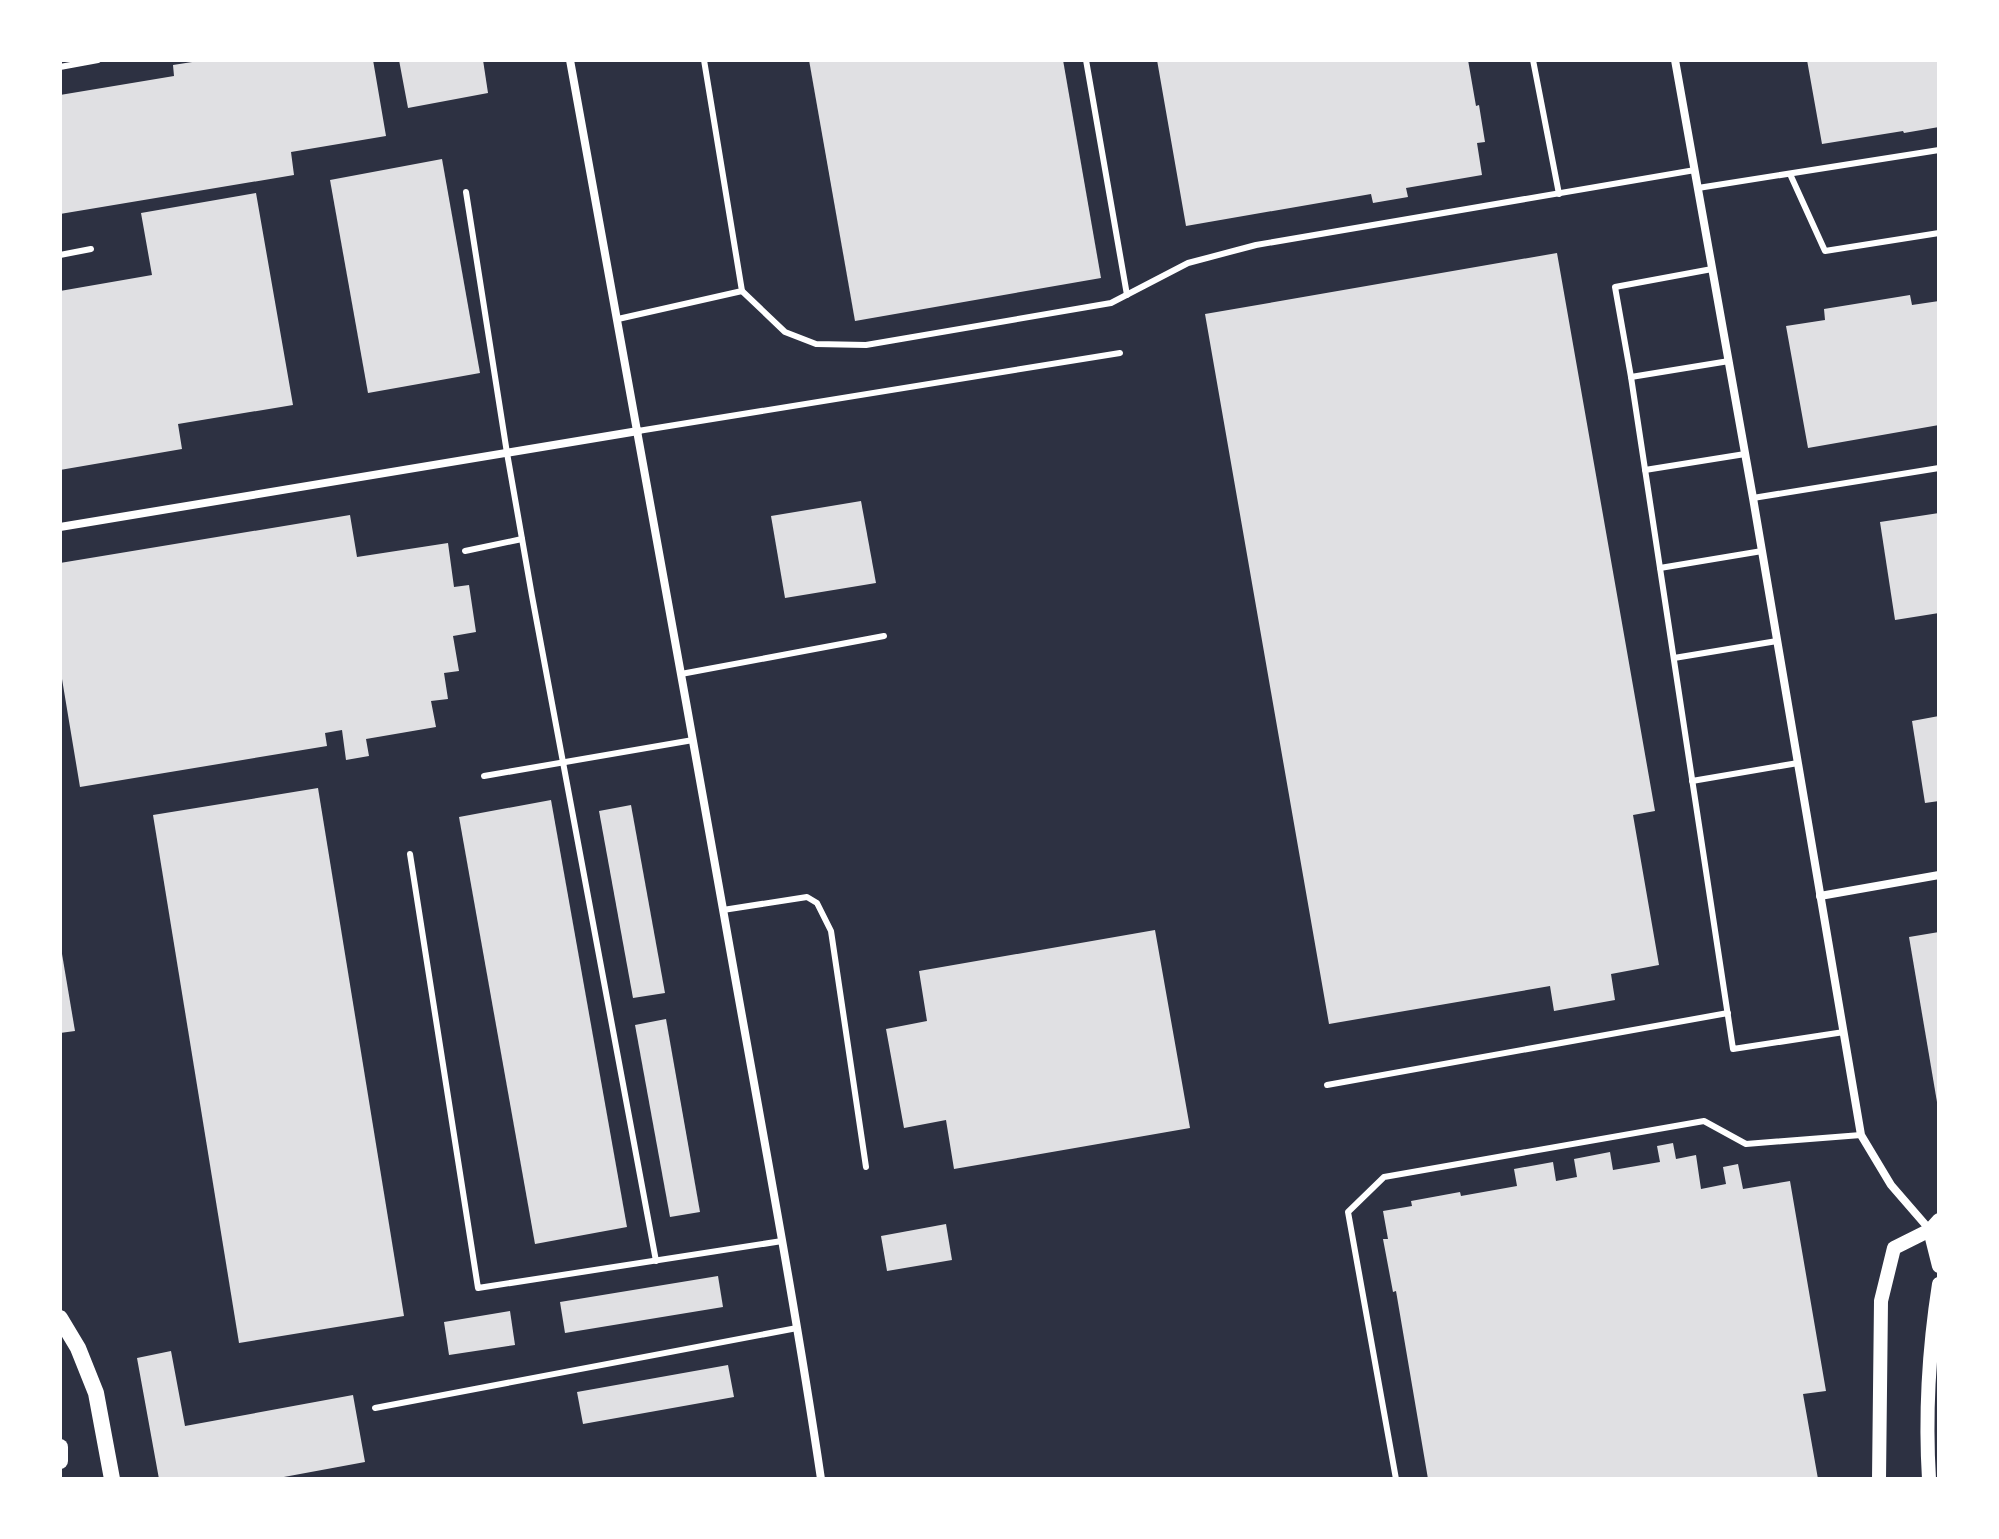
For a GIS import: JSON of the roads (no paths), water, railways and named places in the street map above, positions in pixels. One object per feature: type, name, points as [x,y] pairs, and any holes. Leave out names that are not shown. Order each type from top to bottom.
[{"type":"main road","points":[[60,1318],[78,1348],[96,1393],[112,1479]]},
{"type":"main road","points":[[60,1447],[60,1461]]},
{"type":"street","points":[[570,60],[782,1241],[821,1479]]},
{"type":"street","points":[[1675,60],[1861,1135],[1891,1185],[1935,1225],[1939,1266]]},
{"type":"street","points":[[60,527],[638,431]]},
{"type":"street","points":[[1820,896],[1939,875]]},
{"type":"street","points":[[1879,1479],[1881,1301],[1894,1248],[1935,1225]]},
{"type":"street","points":[[1929,1479],[1927,1445],[1934,1379],[1931,1331],[1939,1284]]},
{"type":"lane","points":[[60,67],[98,60]]},
{"type":"lane","points":[[704,60],[742,291],[785,332],[816,344],[866,345],[1111,303],[1188,263],[1256,245],[1695,170]]},
{"type":"lane","points":[[1086,60],[1127,295]]},
{"type":"lane","points":[[1533,60],[1559,194]]},
{"type":"lane","points":[[1698,188],[1939,150]]},
{"type":"lane","points":[[1790,174],[1825,251],[1939,233]]},
{"type":"lane","points":[[466,192],[522,539],[656,1261]]},
{"type":"lane","points":[[60,255],[91,249]]},
{"type":"lane","points":[[1712,269],[1615,287],[1733,1049],[1844,1032]]},
{"type":"lane","points":[[618,319],[742,291]]},
{"type":"lane","points":[[638,431],[1120,353]]},
{"type":"lane","points":[[1631,377],[1729,361]]},
{"type":"lane","points":[[1645,470],[1745,454]]},
{"type":"lane","points":[[1753,498],[1939,468]]},
{"type":"lane","points":[[465,551],[522,539]]},
{"type":"lane","points":[[1660,568],[1762,551]]},
{"type":"lane","points":[[681,674],[884,636]]},
{"type":"lane","points":[[1674,658],[1777,641]]},
{"type":"lane","points":[[484,776],[693,740]]},
{"type":"lane","points":[[1692,781],[1798,763]]},
{"type":"lane","points":[[410,854],[478,1288],[782,1241]]},
{"type":"lane","points":[[723,910],[807,897],[817,903],[831,931],[866,1167]]},
{"type":"lane","points":[[1327,1085],[1728,1013]]},
{"type":"lane","points":[[1396,1479],[1348,1212],[1384,1177],[1704,1121],[1746,1144],[1861,1135]]},
{"type":"lane","points":[[375,1408],[797,1328]]}]
